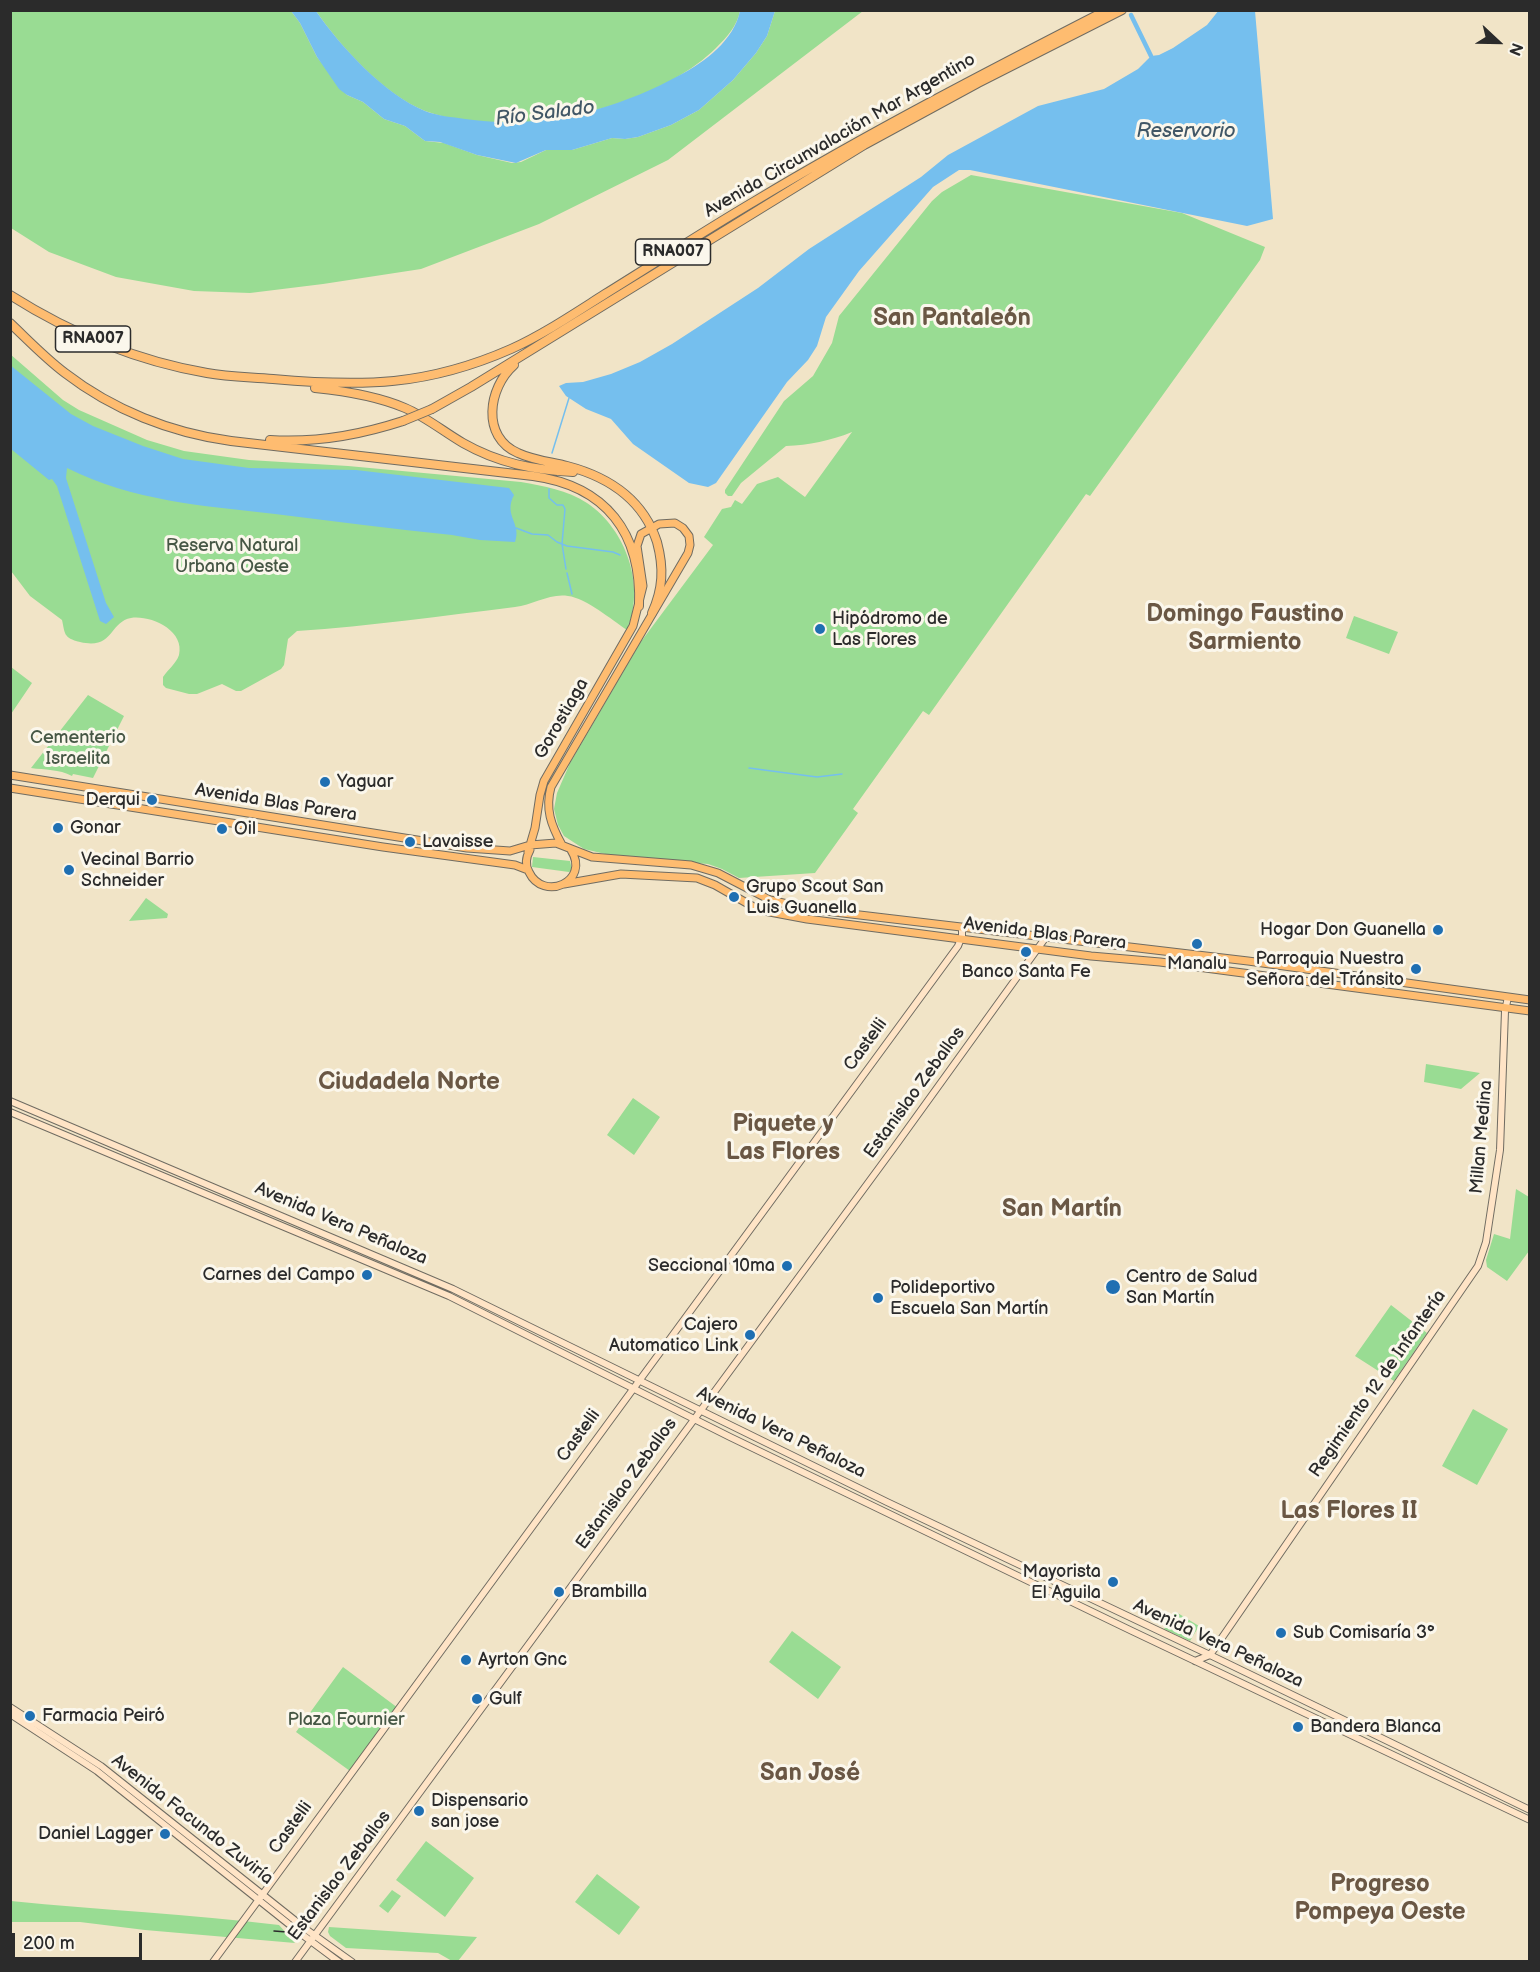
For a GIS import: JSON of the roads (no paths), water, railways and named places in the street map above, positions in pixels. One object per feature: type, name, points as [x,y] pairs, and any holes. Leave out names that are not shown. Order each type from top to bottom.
[{"type":"highway","name":"Avenida Circunvalación Mar Argentino","points":[[10,295],[42,314],[98,341],[134,355],[208,373],[307,382],[387,383],[449,372],[513,348],[550,328],[754,201],[862,139],[973,78],[1107,10]]},
{"type":"highway","name":"RNA007","points":[[168,427],[234,437],[293,441],[347,436],[375,430],[432,409],[448,402],[864,145],[978,83],[1122,11]]},
{"type":"highway","points":[[591,474],[517,453],[505,444],[495,432],[492,415],[492,405],[499,382],[516,364],[674,266],[686,255]]},
{"type":"highway","name":"RNA007","points":[[10,323],[64,373],[81,384],[122,409],[192,435],[533,476],[568,484],[602,503],[626,535],[638,569],[639,606]]},
{"type":"highway","name":"RNA007","points":[[208,373],[328,389],[379,399],[406,408],[471,448],[500,460],[539,470],[591,474],[614,484],[625,492],[642,511],[651,527],[660,555],[662,579],[659,596],[652,613]]},
{"type":"main road","name":"Gorostiaga","points":[[528,870],[526,860],[532,847],[544,781],[631,631],[643,585],[638,542],[641,534],[651,527],[668,522],[679,525],[689,536],[688,553],[554,780],[549,795],[549,818],[562,845]]},
{"type":"main road","points":[[578,722],[585,726]]},
{"type":"main road","name":"Avenida Blas Parera","points":[[10,776],[467,848],[510,851],[532,847]]},
{"type":"main road","name":"Avenida Blas Parera","points":[[10,788],[515,865],[528,870]]},
{"type":"main road","points":[[528,870],[534,880],[545,886],[558,886],[572,877],[576,869],[571,850],[562,845],[548,843],[532,847]]},
{"type":"main road","name":"Avenida Blas Parera","points":[[571,850],[592,857],[706,868],[770,900],[791,906],[1257,963],[1530,1000]]},
{"type":"main road","name":"Avenida Blas Parera","points":[[564,884],[621,874],[697,878],[715,885],[759,910],[775,914],[1530,1011]]},
{"type":"main road","name":"Castelli","points":[[213,1962],[938,973],[961,939],[962,927]]},
{"type":"main road","name":"Estanislao Zeballos","points":[[296,1962],[1046,937]]},
{"type":"main road","name":"Millan Medina","points":[[1478,1266],[1486,1242],[1500,1150],[1505,1008],[1508,997]]},
{"type":"main road","name":"Avenida Vera Peñaloza","points":[[10,1101],[410,1269],[1009,1561],[1210,1655],[1530,1810]]},
{"type":"main road","name":"Avenida Vera Peñaloza","points":[[10,1112],[448,1296],[1195,1661],[1530,1820]]},
{"type":"main road","name":"Regimiento 12 de Infantería","points":[[1210,1655],[1478,1266]]},
{"type":"main road","points":[[1195,1661],[1210,1655]]},
{"type":"main road","name":"Avenida Facundo Zuviría","points":[[10,1707],[101,1766],[260,1897],[275,1913],[339,1962]]},
{"type":"main road","name":"Avenida Facundo Zuviría","points":[[10,1714],[97,1771],[260,1897],[352,1962]]},
{"type":"main road","points":[[275,1913],[299,1928],[307,1929],[319,1925],[336,1906]]},
{"type":"water","name":"Reservorio","points":[[1219,10],[1255,11],[1273,219],[1247,226],[970,170],[959,170],[933,187],[859,271],[826,317],[817,346],[808,360],[787,382],[716,483],[708,487],[689,483],[633,444],[611,419],[586,409],[566,396],[559,386],[611,374],[640,362],[672,344],[758,288],[809,249],[921,177],[948,155],[1038,106],[1104,89],[1138,69],[1151,56],[1173,48],[1207,25]]},
{"type":"water","points":[[291,11],[316,11],[364,68],[394,94],[410,104],[440,115],[493,122],[521,122],[576,115],[603,108],[655,88],[690,70],[717,49],[732,31],[740,11],[775,11],[767,36],[756,53],[733,80],[699,110],[671,125],[638,137],[612,138],[572,150],[546,150],[516,163],[477,155],[440,142],[425,141],[405,126],[384,119],[363,102],[347,95],[339,89],[317,57],[300,23]]},
{"type":"water","points":[[10,365],[71,414],[93,426],[183,459],[249,468],[356,470],[509,488],[514,495],[510,509],[517,535],[515,542],[480,540],[169,500],[117,488],[67,468],[66,478],[106,603],[114,617],[106,624],[100,621],[57,486],[52,479],[49,480],[11,449]]},
{"type":"waterway","points":[[1131,15],[1151,56]]},
{"type":"waterway","points":[[552,453],[569,398]]},
{"type":"waterway","points":[[549,489],[549,498],[557,505],[563,505],[565,509],[562,544],[566,569]]},
{"type":"waterway","points":[[516,528],[532,534],[548,535],[567,546],[620,555]]},
{"type":"waterway","points":[[567,573],[572,594]]},
{"type":"waterway","points":[[749,768],[817,777],[842,774]]},
{"type":"tram line","points":[[274,1931],[300,1933]]},
{"type":"place","name":"Hipódromo de Las Flores","points":[[820,629]]},
{"type":"place","name":"Yaguar","points":[[325,782]]},
{"type":"place","name":"Derqui","points":[[152,800]]},
{"type":"place","name":"Gonar","points":[[58,828]]},
{"type":"place","name":"Oil","points":[[222,829]]},
{"type":"place","name":"Lavaisse","points":[[410,842]]},
{"type":"place","name":"Vecinal Barrio Schneider","points":[[69,870]]},
{"type":"place","name":"Grupo Scout San Luis Guanella","points":[[734,897]]},
{"type":"place","name":"Hogar Don Guanella","points":[[1438,930]]},
{"type":"place","name":"Manalu","points":[[1197,944]]},
{"type":"place","name":"Banco Santa Fe","points":[[1026,952]]},
{"type":"place","name":"Parroquia Nuestra Señora del Tránsito","points":[[1416,969]]},
{"type":"place","name":"Seccional 10ma","points":[[787,1266]]},
{"type":"place","name":"Carnes del Campo","points":[[367,1275]]},
{"type":"place","name":"Centro de Salud San Martín","points":[[1113,1287]]},
{"type":"place","name":"Polideportivo Escuela San Martín","points":[[878,1298]]},
{"type":"place","name":"Cajero Automatico Link","points":[[750,1335]]},
{"type":"place","name":"Mayorista El Aguila","points":[[1113,1582]]},
{"type":"place","name":"Brambilla","points":[[559,1592]]},
{"type":"place","name":"Sub Comisaría 3°","points":[[1281,1633]]},
{"type":"place","name":"Ayrton Gnc","points":[[466,1660]]},
{"type":"place","name":"Gulf","points":[[477,1699]]},
{"type":"place","name":"Farmacia Peiró","points":[[30,1716]]},
{"type":"place","name":"Bandera Blanca","points":[[1298,1727]]},
{"type":"place","name":"Dispensario san jose","points":[[419,1811]]},
{"type":"place","name":"Daniel Lagger","points":[[165,1834]]},
{"type":"district","name":"San Pantaleón","points":[[952,319]]},
{"type":"district","name":"Domingo Faustino Sarmiento","points":[[1245,629]]},
{"type":"district","name":"Ciudadela Norte","points":[[409,1083]]},
{"type":"district","name":"Piquete y Las Flores","points":[[783,1139]]},
{"type":"district","name":"San Martín","points":[[1062,1210]]},
{"type":"district","name":"Las Flores II","points":[[1349,1512]]},
{"type":"district","name":"San José","points":[[810,1774]]},
{"type":"district","name":"Progreso Pompeya Oeste","points":[[1380,1899]]},
{"type":"water label","name":"Río Salado","points":[[545,114]]},
{"type":"park label","name":"Reserva Natural Urbana Oeste","points":[[232,556]]},
{"type":"park label","name":"Cementerio Israelita","points":[[78,748]]},
{"type":"park label","name":"Plaza Fournier","points":[[346,1720]]}]
